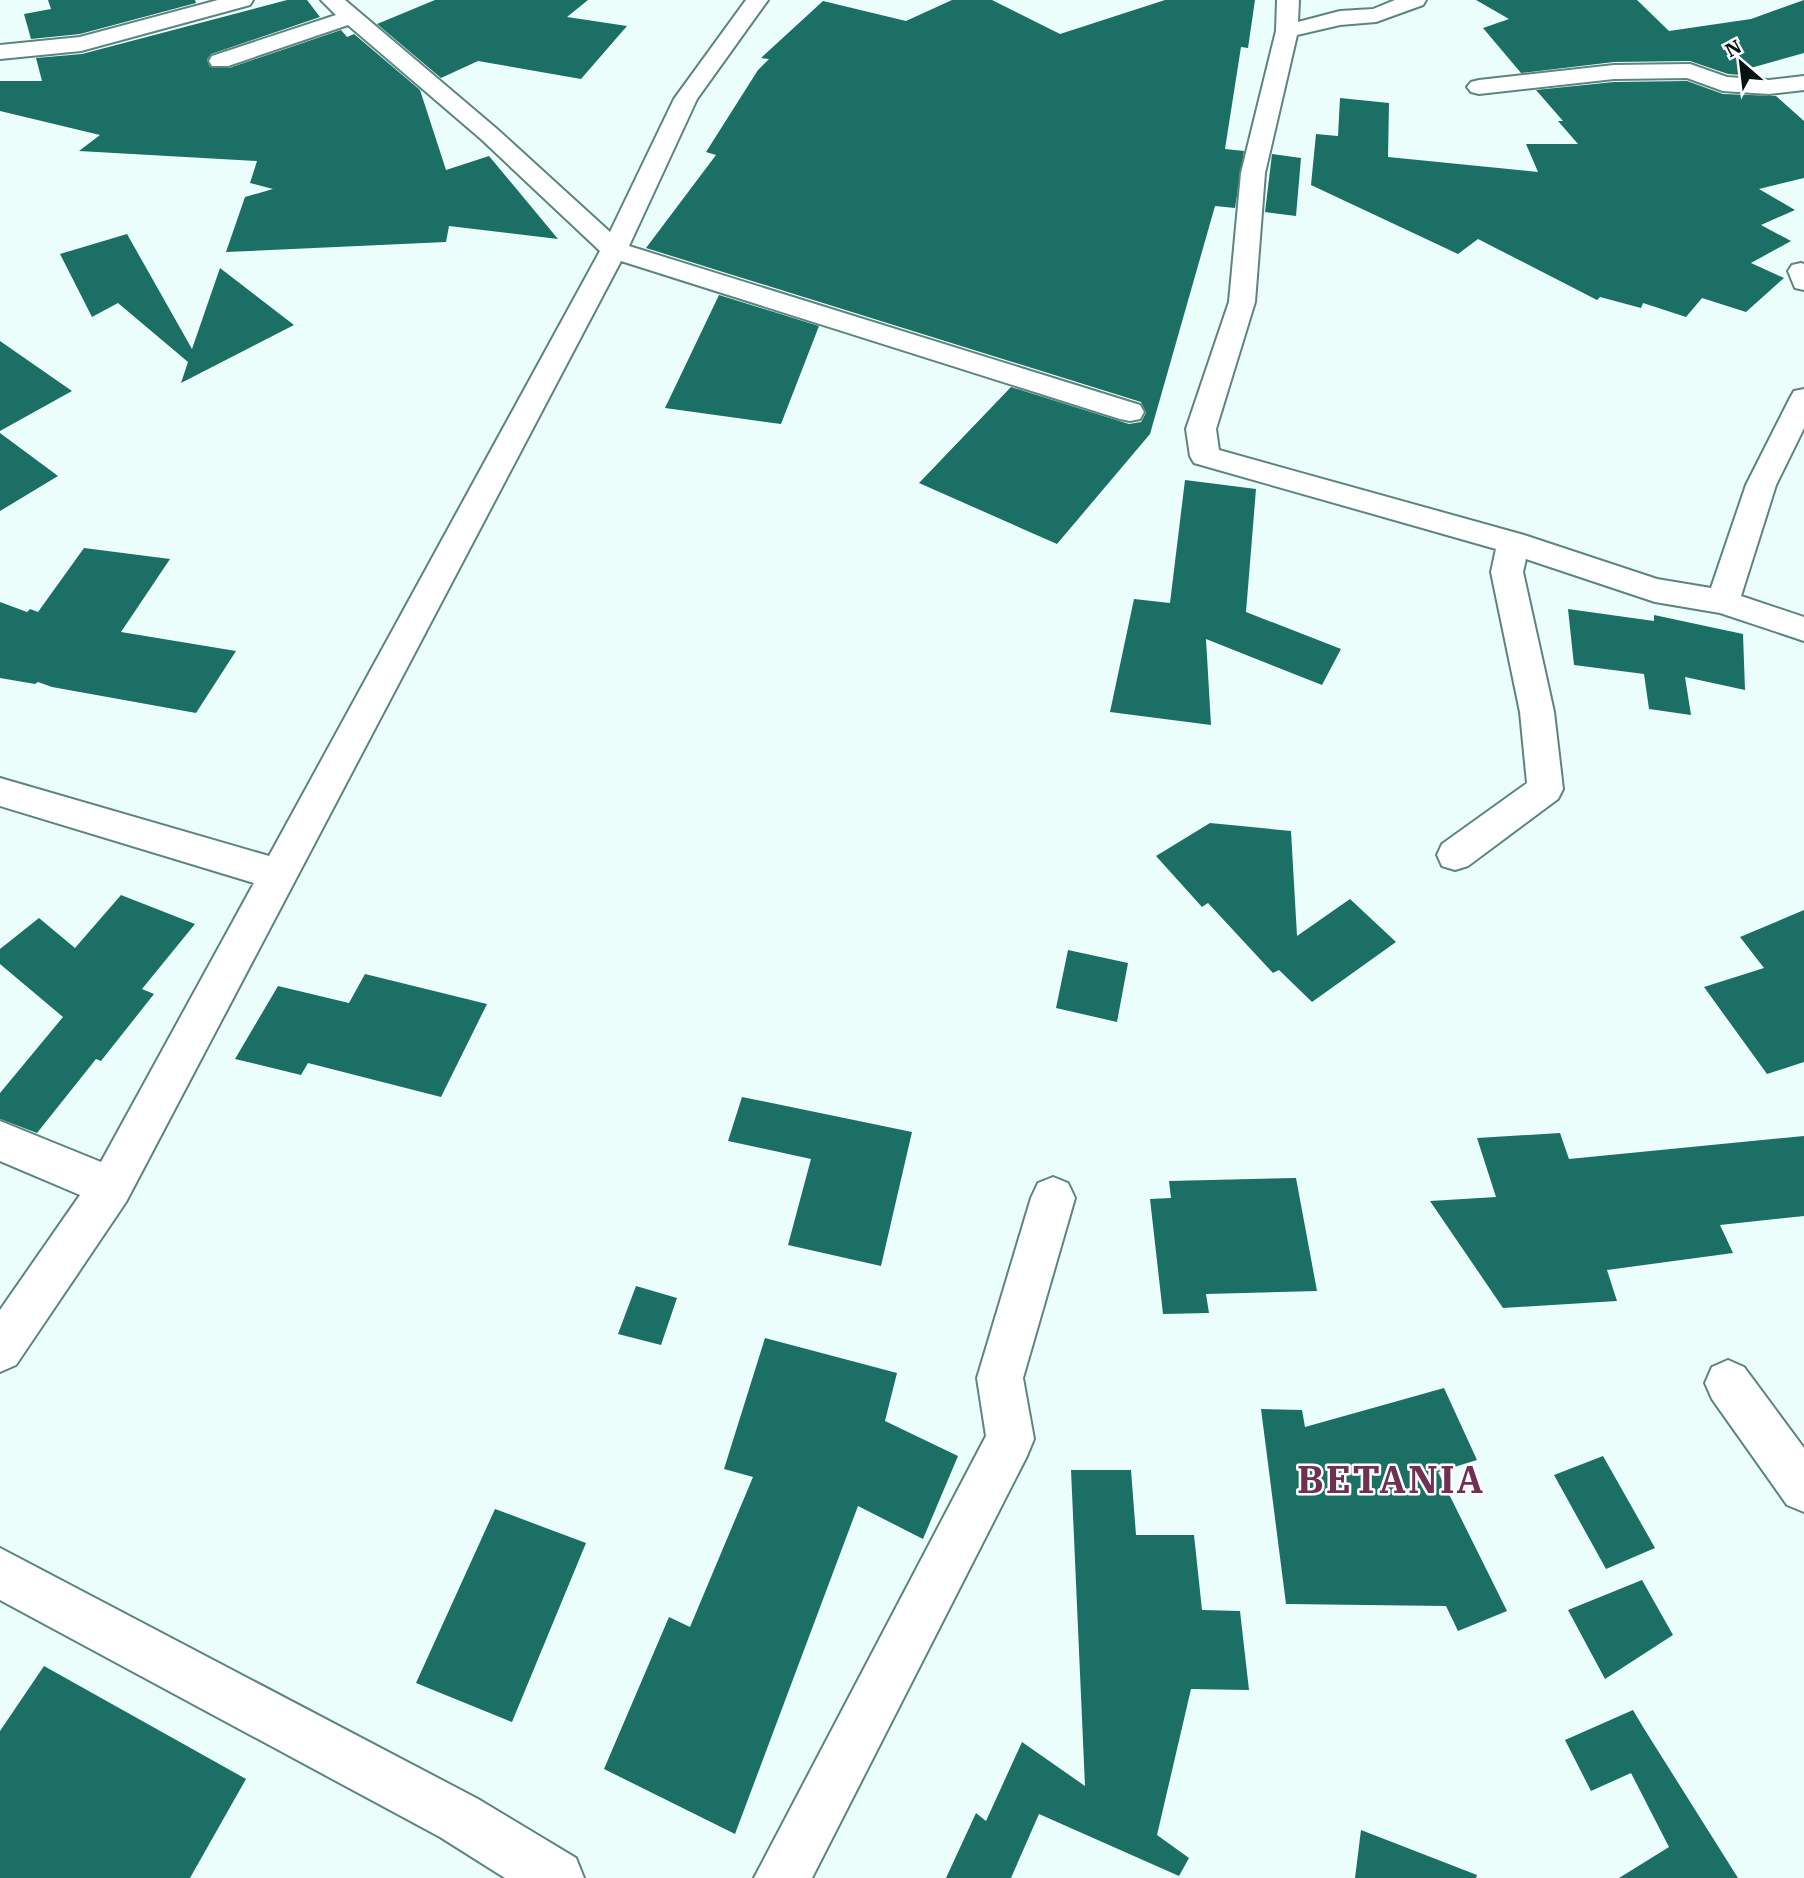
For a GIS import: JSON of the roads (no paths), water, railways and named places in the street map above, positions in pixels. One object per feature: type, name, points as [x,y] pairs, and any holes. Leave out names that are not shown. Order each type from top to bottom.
[{"type":"street","points":[[0,52],[81,44],[242,0]]},
{"type":"street","points":[[332,0],[489,134],[614,250],[1130,412]]},
{"type":"street","points":[[0,1349],[111,1188],[614,250],[686,99],[757,0]]},
{"type":"street","points":[[1288,0],[1287,31],[1252,173],[1242,302],[1201,429],[1205,456],[1514,543],[1655,590],[1723,602],[1804,629]]},
{"type":"street","points":[[1287,31],[1340,18],[1376,15],[1415,0]]},
{"type":"street","points":[[220,61],[351,17]]},
{"type":"street","points":[[1479,87],[1614,72],[1690,71],[1723,84],[1769,87],[1804,83]]},
{"type":"street","points":[[1723,602],[1761,485],[1804,398]]},
{"type":"street","points":[[1455,855],[1545,789],[1537,712],[1507,572],[1514,543]]},
{"type":"street","points":[[0,792],[280,874]]},
{"type":"street","points":[[0,1141],[111,1188]]},
{"type":"street","points":[[782,1878],[1010,1439],[1000,1378],[1053,1198]]},
{"type":"street","points":[[1728,1383],[1804,1488]]},
{"type":"street","points":[[0,1573],[459,1818],[556,1878]]},
{"type":"district","name":"BETANIA","points":[[1391,1480]]}]
